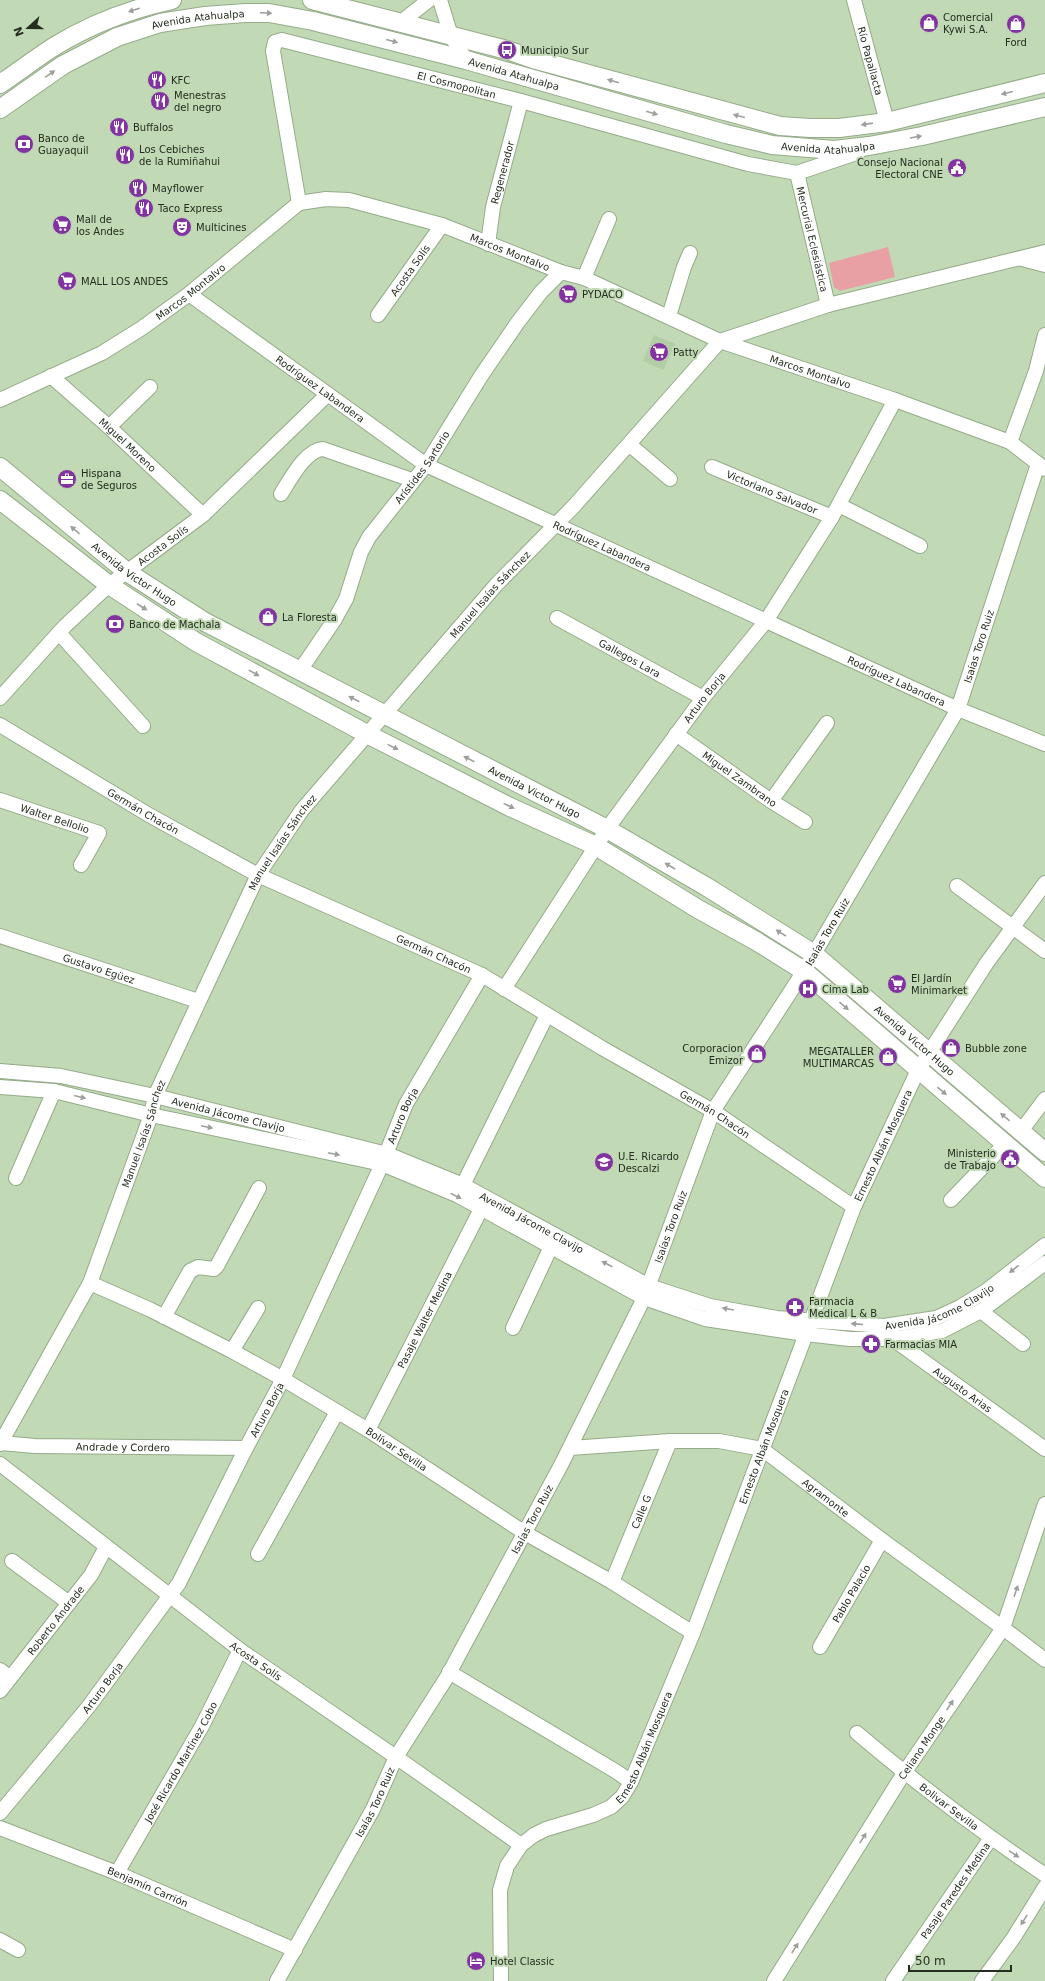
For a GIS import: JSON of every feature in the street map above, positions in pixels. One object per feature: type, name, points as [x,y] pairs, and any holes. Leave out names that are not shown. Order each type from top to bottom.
[{"type":"main road","name":"Avenida Atahualpa","points":[[0,84],[56,46],[100,22],[133,10],[172,0]]},
{"type":"main road","name":"Avenida Atahualpa","points":[[312,0],[507,50],[541,61],[780,126],[839,128],[887,122],[1045,83]]},
{"type":"main road","name":"Avenida Atahualpa","points":[[0,110],[63,65],[117,37],[160,23],[205,16],[245,13],[279,14],[313,21],[466,60],[726,134],[772,145],[834,150],[869,146],[922,136],[1045,107]]},
{"type":"main road","name":"Avenida Victor Hugo","points":[[0,467],[127,572],[205,622],[299,672],[607,829],[707,887],[814,954],[1045,1152]]},
{"type":"main road","name":"Avenida Victor Hugo","points":[[0,500],[109,585],[196,642],[367,734],[510,807],[596,846],[698,909],[756,941],[804,971],[1045,1178]]},
{"type":"street","points":[[401,22],[429,0]]},
{"type":"street","points":[[440,0],[451,36],[466,60]]},
{"type":"street","name":"Río Papallacta","points":[[854,0],[887,122]]},
{"type":"street","name":"El Cosmopolitan","points":[[299,203],[273,50],[275,42],[282,40],[521,101],[748,164],[797,173]]},
{"type":"street","name":"Regenerador","points":[[488,244],[493,207],[521,101]]},
{"type":"street","points":[[797,173],[859,152],[869,146]]},
{"type":"street","name":"Mercurial Eclesiástica","points":[[797,173],[828,305]]},
{"type":"street","name":"Marcos Montalvo","points":[[0,400],[102,353],[142,328],[189,294],[299,203],[326,199],[349,200],[442,225],[561,272],[584,278],[669,316],[720,341],[895,400],[1010,442],[1041,467]]},
{"type":"street","points":[[584,278],[609,219]]},
{"type":"street","name":"Acosta Solís","points":[[378,315],[442,225]]},
{"type":"street","points":[[720,341],[828,305],[1045,252]]},
{"type":"street","points":[[669,316],[690,253]]},
{"type":"street","points":[[1018,258],[1045,265]]},
{"type":"street","name":"Arístides Sartorio","points":[[299,672],[335,619],[346,599],[361,552],[369,537],[412,480],[426,465],[481,376],[518,322],[541,292],[561,272]]},
{"type":"street","name":"Rodríguez Labandera","points":[[189,294],[426,465],[958,709],[1045,744]]},
{"type":"street","points":[[1010,442],[1041,373],[1045,335]]},
{"type":"street","name":"Manuel Isaías Sánchez","points":[[0,1443],[90,1283],[151,1115],[155,1096],[258,875],[302,810],[384,714],[496,585],[574,506],[630,445],[720,341]]},
{"type":"street","name":"Miguel Moreno","points":[[51,376],[109,427],[203,515]]},
{"type":"street","points":[[109,427],[150,386]]},
{"type":"street","name":"Acosta Solís","points":[[0,698],[59,633],[109,585],[203,515],[328,394]]},
{"type":"street","name":"Arturo Borja","points":[[504,989],[607,829],[703,698],[766,621],[832,517],[895,400]]},
{"type":"street","points":[[630,445],[670,479]]},
{"type":"street","points":[[281,494],[307,456],[318,450],[323,450],[412,480]]},
{"type":"street","name":"Victoriano Salvador","points":[[712,467],[832,517]]},
{"type":"street","name":"Isaías Toro Ruiz","points":[[277,1981],[373,1809],[396,1756],[449,1672],[570,1448],[646,1292],[713,1111],[804,971],[958,709],[1041,467]]},
{"type":"street","points":[[839,504],[920,546]]},
{"type":"street","name":"Gallegos Lara","points":[[557,618],[703,698]]},
{"type":"street","points":[[59,633],[143,726]]},
{"type":"street","points":[[771,801],[827,723]]},
{"type":"street","name":"Germán Chacón","points":[[0,725],[149,815],[258,875],[482,975],[713,1111],[854,1207]]},
{"type":"street","name":"Miguel Zambrano","points":[[676,734],[771,801],[806,822]]},
{"type":"street","name":"Walter Bellolio","points":[[0,800],[99,833],[81,865]]},
{"type":"street","name":"Ernesto Albán Mosquera","points":[[501,1981],[500,1890],[507,1866],[521,1845],[534,1835],[546,1829],[593,1815],[611,1807],[622,1797],[631,1782],[693,1633],[854,1207],[918,1070],[986,964],[1045,883]]},
{"type":"street","points":[[957,886],[1045,951]]},
{"type":"street","name":"Gustavo Egüez","points":[[0,936],[198,1001]]},
{"type":"street","name":"Arturo Borja","points":[[0,1813],[84,1712],[179,1583],[246,1448],[283,1379],[384,1159],[406,1104],[482,975]]},
{"type":"street","points":[[463,1185],[548,1015]]},
{"type":"street","name":"Avenida Jácome Clavijo","points":[[0,1071],[61,1076],[155,1096],[384,1159],[463,1185],[534,1222],[554,1241]]},
{"type":"street","name":"Avenida Jácome Clavijo","points":[[0,1087],[54,1091],[151,1115],[384,1159],[457,1195],[481,1209],[554,1241],[646,1292],[705,1319],[850,1339],[893,1339],[942,1332],[967,1320],[981,1311],[1045,1263]]},
{"type":"street","points":[[16,1178],[54,1091]]},
{"type":"street","points":[[1021,1131],[1045,1099]]},
{"type":"street","points":[[951,1200],[1005,1144]]},
{"type":"street","points":[[164,1318],[190,1271],[198,1267],[214,1268],[217,1266],[259,1188]]},
{"type":"street","name":"Pasaje Walter Medina","points":[[368,1430],[481,1209]]},
{"type":"street","points":[[513,1328],[554,1241]]},
{"type":"street","name":"Avenida Jácome Clavijo","points":[[646,1292],[710,1306],[777,1318],[884,1326],[936,1318],[960,1307],[986,1291],[1045,1245]]},
{"type":"street","name":"Bolívar Sevilla","points":[[90,1283],[232,1351],[283,1379],[368,1430],[525,1533],[612,1582],[693,1633]]},
{"type":"street","points":[[232,1351],[258,1308]]},
{"type":"street","points":[[981,1311],[1023,1344]]},
{"type":"street","name":"Augusto Arias","points":[[884,1326],[893,1339],[1045,1450]]},
{"type":"street","points":[[258,1554],[337,1412]]},
{"type":"street","name":"Agramonte","points":[[570,1448],[670,1441],[719,1441],[762,1449],[882,1540],[1045,1660]]},
{"type":"street","name":"Calle G","points":[[612,1582],[670,1441]]},
{"type":"street","name":"Andrade y Cordero","points":[[0,1443],[35,1446],[246,1448]]},
{"type":"street","name":"Acosta Solís","points":[[0,1464],[240,1650],[396,1756],[521,1845]]},
{"type":"street","name":"Celiano Monge","points":[[774,1981],[904,1773],[1003,1628],[1045,1504]]},
{"type":"street","name":"Pablo Palacio","points":[[820,1647],[882,1540]]},
{"type":"street","name":"Roberto Andrade","points":[[0,1691],[5,1674],[69,1604],[91,1575],[106,1547]]},
{"type":"street","points":[[12,1561],[69,1604]]},
{"type":"street","name":"José Ricardo Martínez Cobo","points":[[117,1873],[202,1726],[240,1650]]},
{"type":"street","points":[[449,1672],[631,1782]]},
{"type":"street","name":"Bolivar Sevilla","points":[[857,1733],[904,1773],[990,1838],[1045,1875]]},
{"type":"street","name":"Benjamín Carrión","points":[[0,1828],[117,1873],[295,1950]]},
{"type":"street","name":"Pasaje Paredes Medina","points":[[893,1981],[990,1838]]},
{"type":"street","points":[[982,1981],[1045,1887]]},
{"type":"street","points":[[0,1940],[18,1950]]},
{"type":"shaded area","points":[[888,247],[895,277],[840,291],[834,287],[829,263]]},
{"type":"shaded area","name":"Patty","points":[[654,335],[675,344],[663,370],[643,361]]},
{"type":"place","name":"Comercial Kywi S.A.","points":[[929,23]]},
{"type":"place","name":"Ford","points":[[1016,24]]},
{"type":"place","name":"Municipio Sur","points":[[507,50]]},
{"type":"place","name":"KFC","points":[[157,80]]},
{"type":"place","name":"Menestras del negro","points":[[160,101]]},
{"type":"place","name":"Buffalos","points":[[119,127]]},
{"type":"place","name":"Banco de Guayaquil","points":[[24,144]]},
{"type":"place","name":"Los Cebiches de la Rumiñahui","points":[[125,155]]},
{"type":"place","name":"Consejo Nacional Electoral CNE","points":[[957,168]]},
{"type":"place","name":"Mayflower","points":[[138,188]]},
{"type":"place","name":"Taco Express","points":[[144,208]]},
{"type":"place","name":"Mall de los Andes","points":[[62,225]]},
{"type":"place","name":"Multicines","points":[[182,227]]},
{"type":"place","name":"MALL LOS ANDES","points":[[67,281]]},
{"type":"place","name":"PYDACO","points":[[568,294]]},
{"type":"place","name":"Patty","points":[[659,352]]},
{"type":"place","name":"Hispana de Seguros","points":[[67,479]]},
{"type":"place","name":"La Floresta","points":[[268,617]]},
{"type":"place","name":"Banco de Machala","points":[[115,624]]},
{"type":"place","name":"El Jardín Minimarket","points":[[897,984]]},
{"type":"place","name":"Cima Lab","points":[[808,989]]},
{"type":"place","name":"Bubble zone","points":[[951,1048]]},
{"type":"place","name":"Corporacion Emizor","points":[[757,1054]]},
{"type":"place","name":"MEGATALLER MULTIMARCAS","points":[[888,1057]]},
{"type":"place","name":"Ministerio de Trabajo","points":[[1010,1159]]},
{"type":"place","name":"U.E. Ricardo Descalzi","points":[[604,1162]]},
{"type":"place","name":"Farmacia Medical L & B","points":[[795,1307]]},
{"type":"place","name":"Farmacias MIA","points":[[871,1344]]},
{"type":"place","name":"Hotel Classic","points":[[476,1961]]}]
